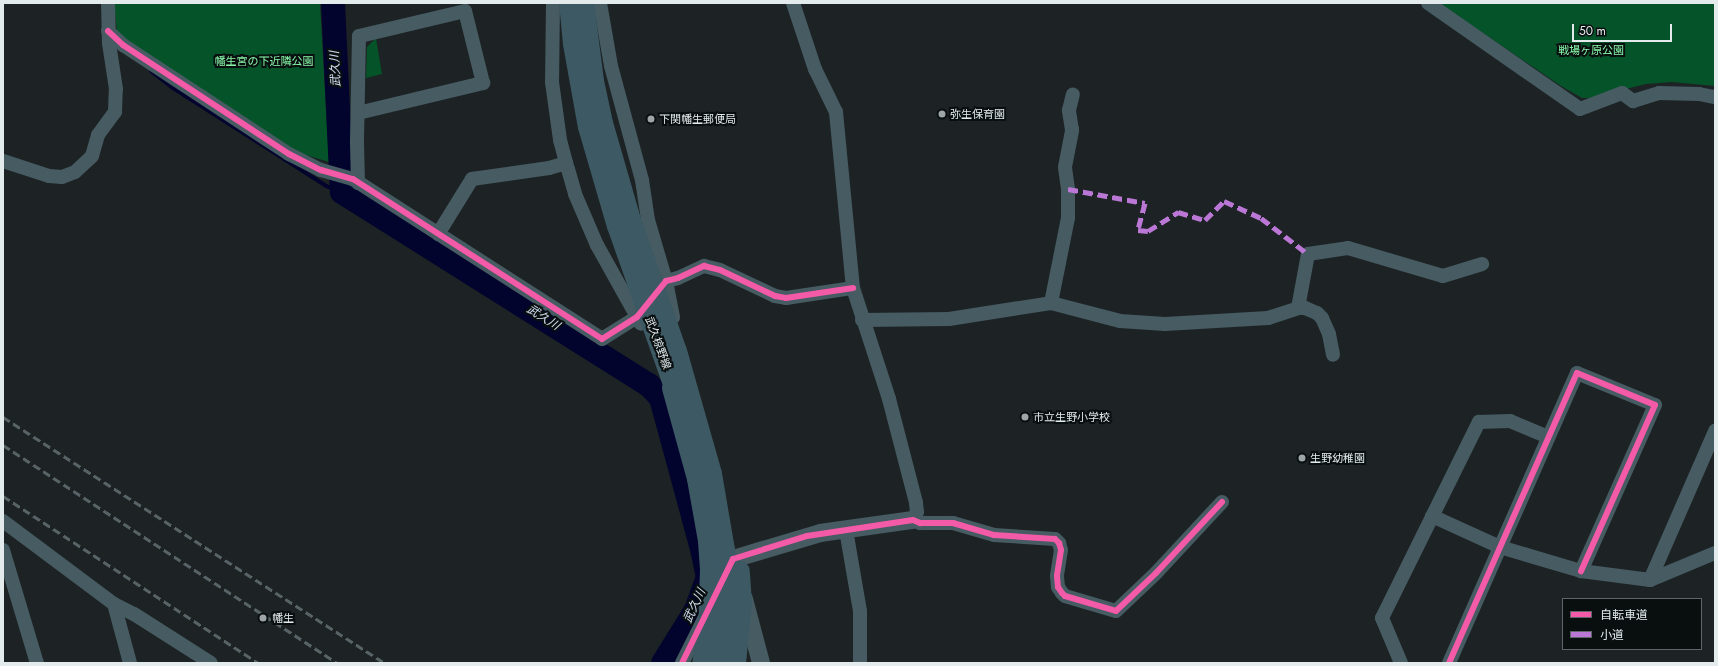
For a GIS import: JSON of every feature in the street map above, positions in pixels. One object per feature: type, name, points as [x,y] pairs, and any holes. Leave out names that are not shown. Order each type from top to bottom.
[{"type":"main road","name":"武久椋野線","points":[[569,3],[573,44],[588,127],[624,223],[712,474],[725,550],[728,591],[720,663]]},
{"type":"main road","name":"武久椋野線","points":[[584,3],[592,68],[624,223]]},
{"type":"main road","name":"武久椋野線","points":[[670,354],[704,477],[712,520],[720,592],[712,663]]},
{"type":"main road","points":[[670,354],[697,479],[708,541],[710,570],[708,627],[702,663]]},
{"type":"main road","points":[[670,354],[718,463],[734,528],[740,560],[742,603],[736,663]]},
{"type":"street","points":[[3,161],[49,176],[62,178],[75,172],[92,156],[98,135],[115,112],[115,74],[108,31],[108,3]]},
{"type":"street","points":[[553,3],[552,82],[559,132],[566,163],[586,222],[615,279],[680,396],[699,441]]},
{"type":"street","points":[[600,3],[611,66],[642,180],[648,220],[666,281],[686,393],[761,663]]},
{"type":"street","points":[[793,3],[815,69],[836,112],[853,288],[862,320],[889,399],[916,504],[916,512],[913,520]]},
{"type":"street","points":[[1428,3],[1580,108],[1622,93],[1633,100],[1659,93],[1699,94],[1715,97]]},
{"type":"street","points":[[355,181],[359,36],[465,11],[483,83],[358,113]]},
{"type":"street","points":[[108,31],[123,45],[289,154],[321,170],[329,171],[355,181],[602,339],[637,317],[666,281],[678,278],[704,266],[720,270],[774,296],[786,298],[853,288]]},
{"type":"street","points":[[1051,303],[1068,218],[1068,189],[1064,167],[1072,130],[1069,110],[1073,94]]},
{"type":"street","points":[[438,234],[472,179],[549,168],[566,163]]},
{"type":"street","points":[[1298,308],[1308,254],[1348,248],[1443,276],[1482,264]]},
{"type":"street","points":[[862,320],[949,319],[1051,303],[1120,322],[1165,324],[1268,318],[1298,308],[1305,308],[1317,312],[1329,334],[1333,356]]},
{"type":"street","points":[[1449,663],[1577,374],[1655,405],[1581,571]]},
{"type":"street","points":[[1401,663],[1382,618],[1479,422],[1510,421],[1548,437]]},
{"type":"street","points":[[1650,580],[1715,431]]},
{"type":"street","points":[[682,663],[733,559],[807,536],[913,520],[920,523],[953,522],[994,535],[1055,539],[1060,544],[1061,550],[1057,576],[1058,587],[1062,593],[1066,596],[1116,611],[1156,573],[1222,502]]},
{"type":"street","points":[[1432,516],[1500,547],[1581,571],[1650,580],[1715,553]]},
{"type":"street","points":[[3,521],[114,604],[134,614],[211,663]]},
{"type":"street","points":[[846,530],[860,611],[860,663]]},
{"type":"street","points":[[3,550],[37,663]]},
{"type":"street","points":[[692,663],[714,612],[733,559]]},
{"type":"street","points":[[114,604],[130,663]]},
{"type":"green space","name":"幡生宮の下近隣公園","points":[[114,3],[320,3],[329,162],[293,151],[139,49],[117,32]]},
{"type":"green space","name":"戦場ヶ原公園","points":[[1439,3],[1715,3],[1715,86],[1672,82],[1646,84],[1590,98],[1582,98],[1561,86]]},
{"type":"green space","points":[[376,38],[382,74],[366,78],[367,47]]},
{"type":"waterway","name":"武久川","points":[[333,3],[342,192],[649,385],[661,398],[702,549],[708,577],[696,610],[663,663]]},
{"type":"waterway","points":[[151,71],[173,88],[326,186],[342,192]]},
{"type":"railway","points":[[3,417],[385,663]]},
{"type":"railway","points":[[3,445],[337,663]]},
{"type":"railway","points":[[3,496],[258,663]]},
{"type":"marked path","points":[[1068,189],[1145,203],[1138,230],[1148,231],[1178,212],[1205,220],[1224,201],[1261,218],[1308,254]]},
{"type":"cycle path","points":[[108,31],[123,45],[289,154],[321,170],[353,179],[602,339],[637,317],[666,281],[678,278],[704,266],[720,270],[775,296],[786,298],[853,288]]},
{"type":"cycle path","points":[[1449,663],[1577,373],[1655,405],[1581,571]]},
{"type":"cycle path","points":[[682,663],[733,559],[807,536],[913,520],[920,523],[953,523],[994,535],[1055,539],[1059,543],[1061,550],[1057,576],[1058,587],[1062,593],[1065,596],[1116,611],[1156,573],[1222,502]]},
{"type":"place","name":"弥生保育園","points":[[942,114]]},
{"type":"place","name":"下関幡生郵便局","points":[[651,119]]},
{"type":"place","name":"市立生野小学校","points":[[1025,417]]},
{"type":"place","name":"生野幼稚園","points":[[1302,458]]},
{"type":"place","name":"幡生","points":[[263,618]]}]
